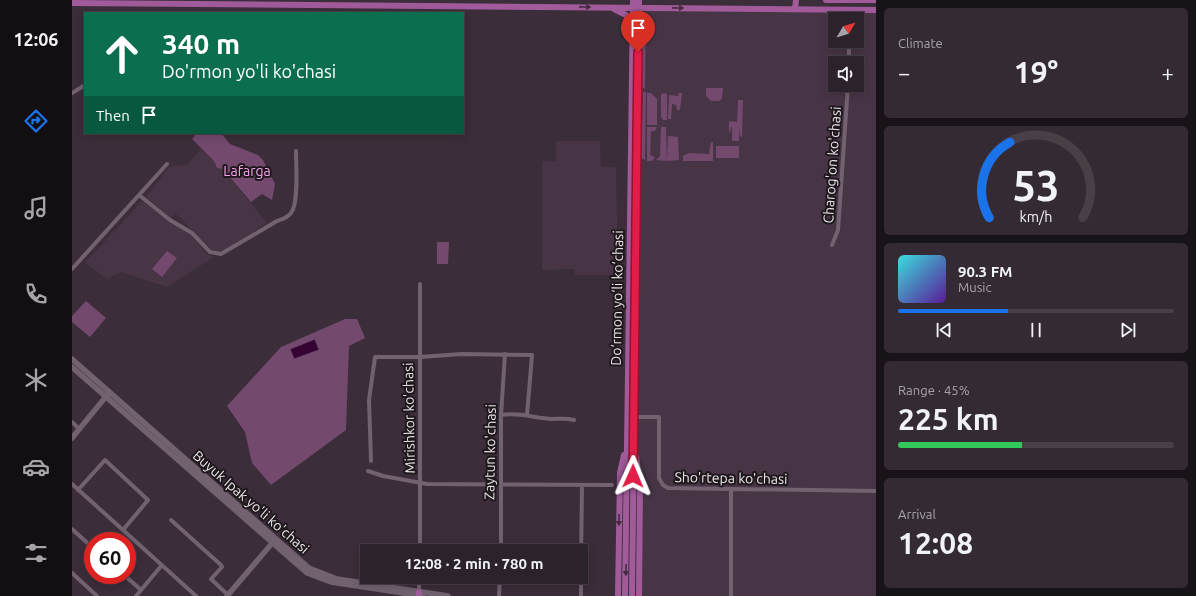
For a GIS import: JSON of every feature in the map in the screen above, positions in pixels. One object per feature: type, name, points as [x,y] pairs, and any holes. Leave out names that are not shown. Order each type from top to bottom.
[{"type":"main road","name":"Do‘rmon yo‘li ko‘chasi","points":[[625,596],[635,291],[636,8],[633,0]]},
{"type":"main road","name":"Do‘rmon yo‘li ko‘chasi","points":[[631,417],[633,28],[636,8],[639,0]]},
{"type":"main road","points":[[795,9],[796,0]]},
{"type":"main road","points":[[826,0],[876,0]]},
{"type":"main road","points":[[72,3],[320,2],[611,8],[876,10]]},
{"type":"main road","points":[[611,8],[626,15],[633,28]]},
{"type":"main road","name":"Buyuk Ipak yo'li ko'chasi","points":[[72,359],[108,395]]},
{"type":"main road","name":"Buyuk Ipak yo'li ko'chasi","points":[[72,366],[108,395],[274,541],[305,565],[324,575],[337,578],[420,595],[448,596]]},
{"type":"main road","points":[[72,438],[108,395]]},
{"type":"main road","name":"Do‘rmon yo‘li ko‘chasi","points":[[630,439],[632,596]]},
{"type":"main road","points":[[618,596],[620,473],[630,439]]},
{"type":"main road","points":[[630,439],[640,485],[638,596]]},
{"type":"main road","points":[[227,596],[274,541]]},
{"type":"street","points":[[72,93],[84,86]]},
{"type":"street","name":"Charog'on ko'chasi","points":[[832,245],[838,230],[848,92]]},
{"type":"street","points":[[140,196],[170,220],[192,233],[210,252],[221,254],[277,221],[287,217],[291,213],[294,205],[296,151]]},
{"type":"street","points":[[72,269],[140,196],[167,164]]},
{"type":"street","name":"Mirishkor ko'chasi","points":[[420,284],[420,544]]},
{"type":"street","points":[[371,461],[369,400],[374,358],[462,354],[532,355],[527,415]]},
{"type":"street","name":"Zaytun ko'chasi","points":[[501,544],[501,415],[505,354]]},
{"type":"street","points":[[501,415],[527,415],[551,419],[565,418],[574,420]]},
{"type":"street","name":"Sho'rtepa ko'chasi","points":[[631,417],[660,417],[660,478],[664,486],[670,488],[876,491]]},
{"type":"street","points":[[72,422],[79,429]]},
{"type":"street","points":[[78,490],[105,460],[148,500],[123,530]]},
{"type":"street","points":[[368,471],[383,476],[421,483],[612,485]]},
{"type":"street","points":[[72,484],[196,596]]},
{"type":"street","points":[[581,544],[582,485]]},
{"type":"street","points":[[731,489],[731,596]]},
{"type":"street","points":[[171,520],[221,565],[222,567],[211,580],[227,596]]},
{"type":"street","points":[[72,529],[84,540]]},
{"type":"street","points":[[136,596],[162,565]]},
{"type":"street","points":[[72,573],[97,596]]},
{"type":"street","points":[[134,584],[141,590]]},
{"type":"street","points":[[419,584],[420,595]]},
{"type":"street","points":[[499,596],[500,584]]},
{"type":"street","points":[[581,584],[581,596]]},
{"type":"shaded area","points":[[639,8],[876,10],[876,596],[639,596],[640,485],[633,439]]},
{"type":"shaded area","points":[[556,141],[600,141],[601,167],[616,167],[618,275],[575,275],[575,269],[542,270],[542,161],[556,161]]},
{"type":"shaded area","points":[[201,149],[214,161],[217,168],[223,169],[267,223],[221,252],[212,250],[176,214],[171,218],[146,197],[169,167],[188,164]]},
{"type":"shaded area","points":[[142,201],[189,233],[207,254],[214,257],[167,287],[121,272],[107,279],[85,263]]},
{"type":"shaded area","points":[[315,339],[319,350],[294,359],[290,349]]},
{"type":"green space","points":[[642,20],[646,20],[645,89],[642,88]]},
{"type":"green space","points":[[706,88],[723,88],[722,99],[719,101],[711,101],[706,96]]},
{"type":"green space","points":[[643,92],[646,92],[645,160],[641,158]]},
{"type":"green space","points":[[647,93],[651,93],[657,99],[657,125],[647,125]]},
{"type":"green space","points":[[665,93],[667,95],[667,120],[663,120],[661,117],[661,94]]},
{"type":"green space","points":[[679,93],[682,93],[680,110],[677,110],[676,105],[672,104],[671,119],[668,119],[669,95],[678,96]]},
{"type":"green space","points":[[738,100],[743,100],[742,137],[740,136],[739,127],[739,141],[732,141],[732,127],[729,132],[729,121],[737,122]]},
{"type":"green space","points":[[647,127],[657,127],[655,131],[651,131],[650,155],[655,157],[652,161],[647,161]]},
{"type":"green space","points":[[661,127],[666,127],[667,161],[656,160],[660,156]]},
{"type":"green space","name":"Lafarga","points":[[196,134],[222,134],[230,144],[258,155],[263,160],[275,184],[272,200],[262,194],[251,202],[223,169],[217,168],[214,161],[192,139]]},
{"type":"green space","points":[[668,136],[678,137],[679,160],[667,161]]},
{"type":"green space","points":[[711,142],[713,142],[713,161],[683,161],[683,156],[689,153],[709,154]]},
{"type":"green space","points":[[716,146],[739,146],[739,158],[716,158]]},
{"type":"green space","points":[[437,242],[449,242],[448,264],[437,264]]},
{"type":"green space","points":[[167,251],[177,258],[162,277],[152,269]]},
{"type":"green space","points":[[86,301],[106,318],[90,337],[72,322],[72,316]]},
{"type":"green space","points":[[345,319],[357,319],[365,338],[349,346],[346,430],[271,485],[252,463],[245,432],[227,406],[281,347]]},
{"type":"route","points":[[633,476],[638,52]]}]
